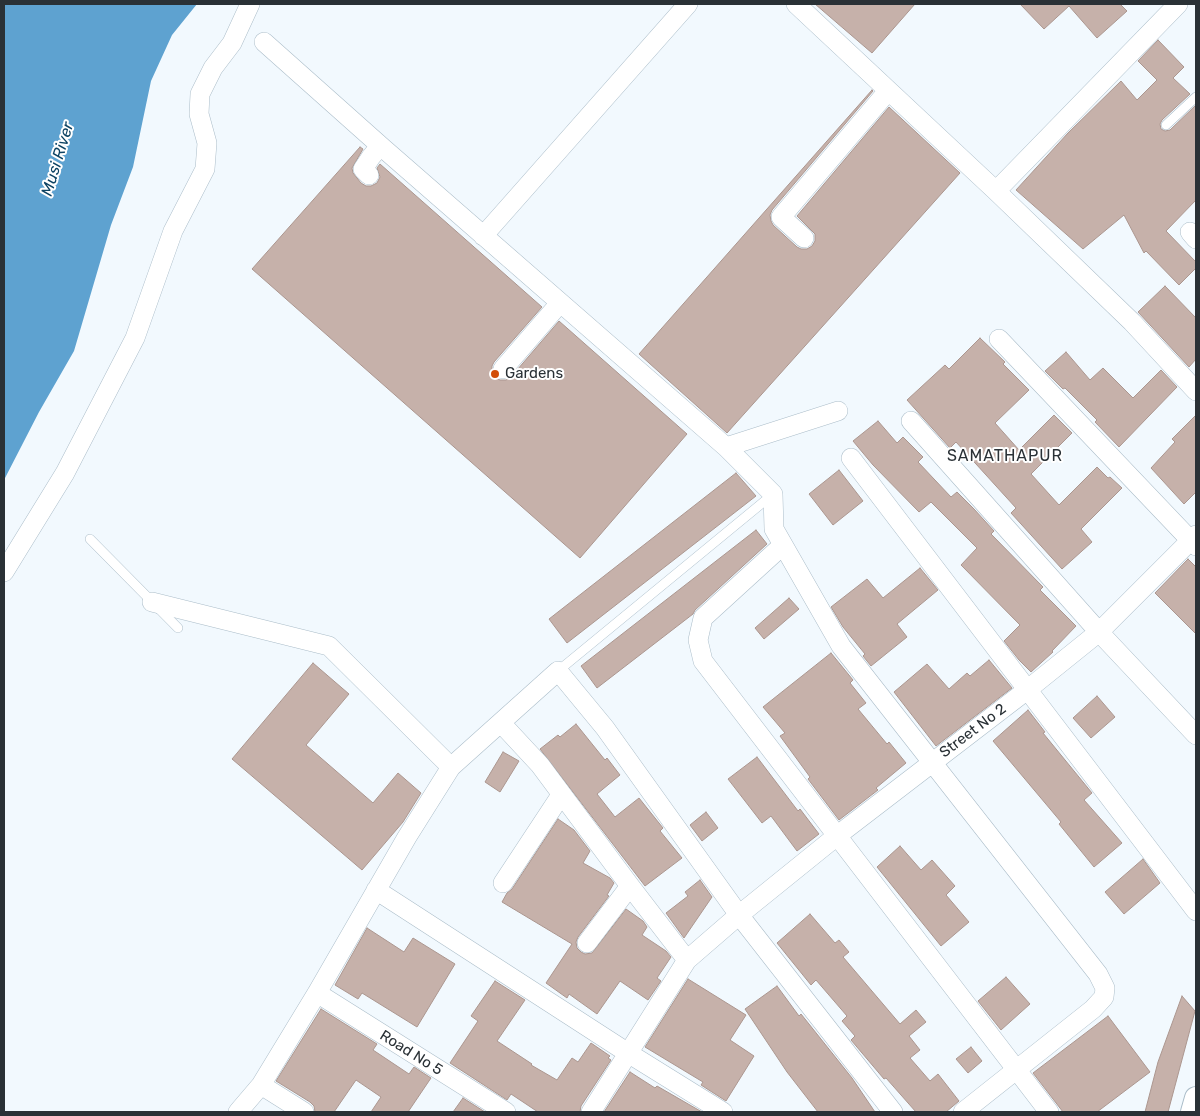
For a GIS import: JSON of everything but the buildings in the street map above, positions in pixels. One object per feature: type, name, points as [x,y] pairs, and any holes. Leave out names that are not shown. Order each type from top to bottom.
[{"type":"street","points":[[4,572],[65,473],[135,338],[173,231],[204,168],[206,143],[199,114],[200,94],[213,68],[232,43],[250,4]]},
{"type":"street","points":[[483,236],[688,4]]},
{"type":"street","points":[[796,4],[996,190],[1132,322],[1196,391]]},
{"type":"street","points":[[996,190],[1178,4]]},
{"type":"street","points":[[264,42],[483,236],[503,262],[560,303],[726,447],[773,494],[774,529],[841,646],[1098,974],[1105,988],[1104,997],[1093,1009],[963,1112]]},
{"type":"street","points":[[804,238],[781,217],[888,91]]},
{"type":"street","points":[[369,175],[363,168],[380,146]]},
{"type":"street","points":[[504,369],[560,303]]},
{"type":"street","points":[[999,338],[1194,540]]},
{"type":"street","points":[[726,447],[838,411]]},
{"type":"street","points":[[911,421],[1099,632],[1196,735]]},
{"type":"street","points":[[851,458],[1196,911]]},
{"type":"street","name":"Street No 2","points":[[591,1112],[687,960],[738,915],[1099,632],[1194,540]]},
{"type":"street","points":[[783,545],[703,618],[698,640],[703,661],[743,716],[838,836],[1049,1112]]},
{"type":"street","points":[[152,602],[329,646],[452,767]]},
{"type":"street","points":[[238,1112],[261,1085],[317,993],[407,837],[452,767],[558,671],[605,728],[738,915],[893,1112]]},
{"type":"street","points":[[501,723],[540,766],[687,960]]},
{"type":"street","points":[[503,883],[561,794]]},
{"type":"street","points":[[587,943],[630,886]]},
{"type":"street","points":[[376,890],[723,1112]]},
{"type":"street","name":"Road No 5","points":[[317,993],[506,1112]]},
{"type":"street","points":[[261,1085],[304,1112]]},
{"type":"street","points":[[1192,1112],[1196,1098]]},
{"type":"lane","points":[[1166,125],[1196,98]]},
{"type":"lane","points":[[558,671],[773,494]]},
{"type":"lane","points":[[90,539],[178,628]]},
{"type":"water","name":"Musi River","points":[[4,4],[197,4],[172,35],[151,81],[133,167],[111,225],[74,351],[39,412],[4,480]]},
{"type":"place","name":"Gardens","points":[[495,374]]},
{"type":"district","name":"SAMATHAPUR","points":[[1005,456]]}]
